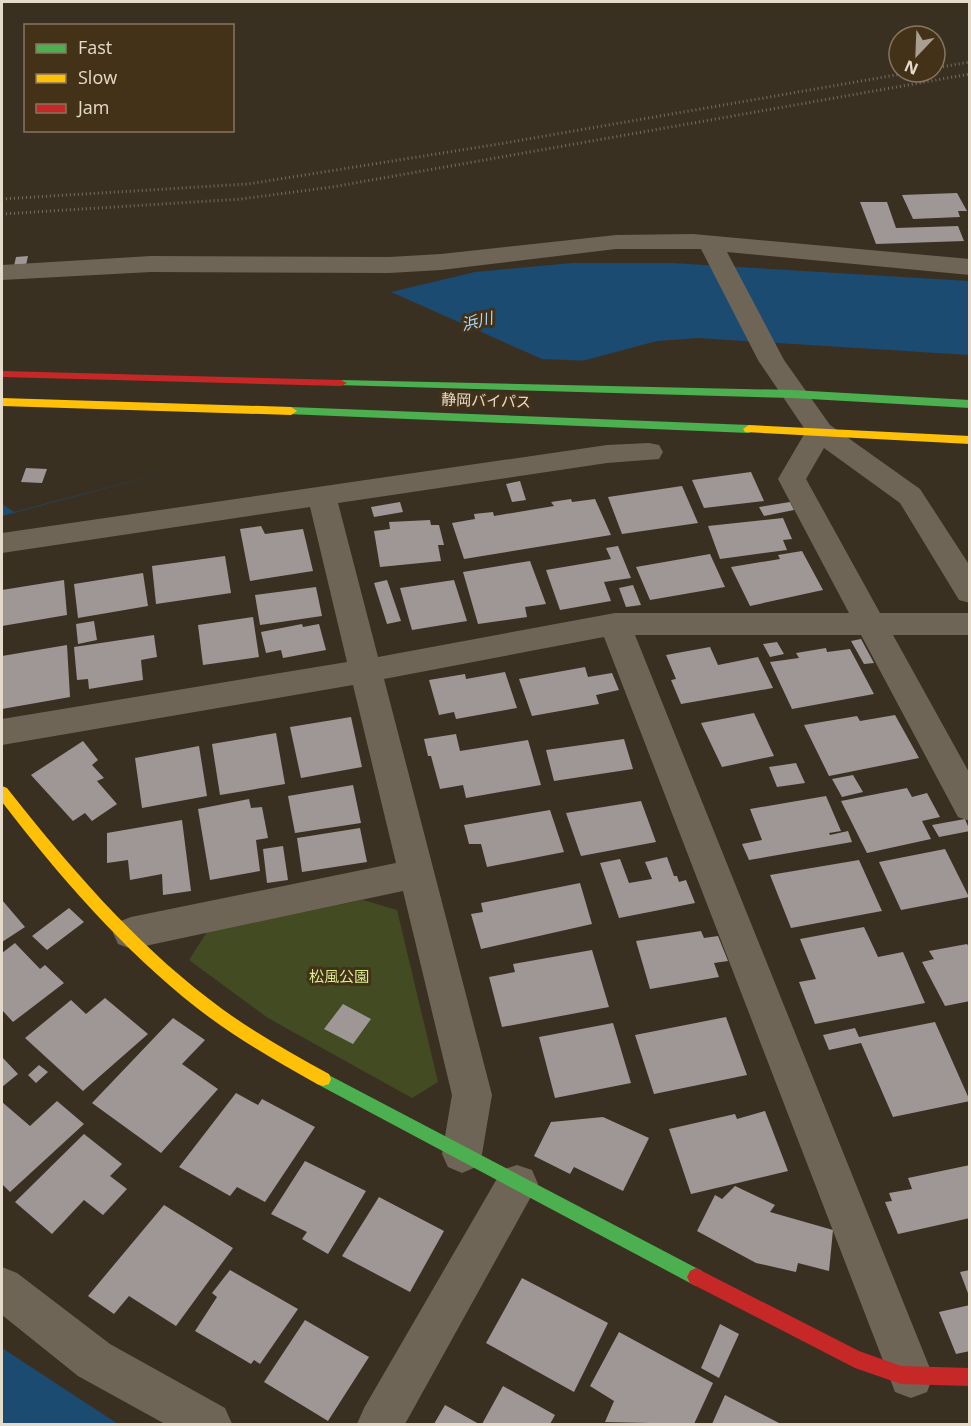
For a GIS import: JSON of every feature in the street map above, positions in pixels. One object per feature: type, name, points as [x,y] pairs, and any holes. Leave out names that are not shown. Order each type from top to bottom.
[{"type":"main road","name":"静岡バイパス","points":[[2,374],[792,394],[969,404]]},
{"type":"main road","name":"静岡バイパス","points":[[2,402],[390,413],[820,431],[969,440]]},
{"type":"main road","points":[[2,792],[43,845],[131,933],[169,975],[222,1017],[304,1069],[517,1184],[855,1359],[901,1375],[969,1377]]},
{"type":"street","points":[[2,273],[151,264],[441,262],[616,242],[969,267]]},
{"type":"street","points":[[714,249],[771,360],[792,394],[820,431],[910,496],[969,592]]},
{"type":"street","points":[[820,431],[792,479],[969,807]]},
{"type":"street","points":[[2,543],[606,454],[650,452]]},
{"type":"street","points":[[322,497],[472,1095],[462,1154]]},
{"type":"street","points":[[615,624],[911,1376]]},
{"type":"street","points":[[2,732],[365,671],[615,624],[969,624]]},
{"type":"street","points":[[131,933],[417,873]]},
{"type":"street","points":[[380,1425],[517,1184]]},
{"type":"street","points":[[2,1288],[94,1360],[209,1425]]},
{"type":"path","points":[[947,66],[969,62]]},
{"type":"path","points":[[2,214],[240,199],[332,188],[969,74]]},
{"type":"path","points":[[2,199],[248,184],[475,148],[887,77]]},
{"type":"green space","name":"松風公園","points":[[363,900],[397,910],[438,1082],[412,1098],[268,1018],[189,960],[207,932]]},
{"type":"water","name":"浜川","points":[[572,263],[672,263],[969,281],[969,355],[698,338],[657,341],[2,516],[2,385],[475,272]]},
{"type":"water","points":[[2,1348],[118,1424],[2,1424]]},
{"type":"pier","points":[[391,292],[542,359],[591,361],[14,512],[2,504],[2,383]]},
{"type":"building","points":[[957,193],[967,211],[958,211],[960,217],[913,219],[902,195]]},
{"type":"building","points":[[860,202],[887,202],[896,228],[958,226],[964,241],[876,244]]},
{"type":"building","points":[[28,256],[26,265],[14,266],[16,257]]},
{"type":"building","points":[[26,468],[47,469],[42,483],[21,482]]},
{"type":"building","points":[[751,472],[764,501],[704,508],[692,480]]},
{"type":"building","points":[[520,481],[526,500],[512,502],[506,484]]},
{"type":"building","points":[[682,486],[698,523],[622,534],[608,497]]},
{"type":"building","points":[[571,499],[572,502],[595,499],[611,535],[464,559],[452,523],[475,519],[474,514],[493,512],[494,516],[554,506],[551,502]]},
{"type":"building","points":[[400,502],[403,512],[374,517],[371,507]]},
{"type":"building","points":[[790,502],[794,510],[764,516],[759,507]]},
{"type":"building","points":[[783,518],[792,539],[783,540],[787,550],[720,559],[708,526]]},
{"type":"building","points":[[430,520],[431,525],[439,525],[444,545],[438,545],[441,561],[380,567],[374,531],[390,529],[389,522]]},
{"type":"building","points":[[261,526],[265,534],[303,529],[313,571],[250,581],[240,529]]},
{"type":"building","points":[[618,546],[631,578],[604,582],[611,601],[560,610],[546,570],[611,559],[606,548]]},
{"type":"building","points":[[802,551],[823,590],[750,606],[731,567],[780,559],[778,555]]},
{"type":"building","points":[[710,554],[725,587],[650,600],[636,567]]},
{"type":"building","points":[[225,556],[231,593],[156,604],[152,566]]},
{"type":"building","points":[[530,561],[546,604],[525,607],[527,617],[478,624],[463,572]]},
{"type":"building","points":[[143,573],[148,606],[78,618],[74,584]]},
{"type":"building","points":[[64,580],[67,615],[2,626],[2,590]]},
{"type":"building","points":[[387,580],[401,621],[387,624],[374,583]]},
{"type":"building","points":[[454,580],[467,621],[412,630],[400,588]]},
{"type":"building","points":[[633,585],[641,605],[626,607],[619,588]]},
{"type":"building","points":[[316,587],[322,616],[260,625],[255,595]]},
{"type":"building","points":[[253,617],[259,657],[203,665],[198,625]]},
{"type":"building","points":[[94,621],[97,640],[78,644],[76,624]]},
{"type":"building","points":[[302,624],[303,627],[319,624],[326,650],[283,658],[281,650],[266,653],[261,632]]},
{"type":"building","points":[[154,635],[157,657],[141,660],[143,680],[89,689],[88,679],[77,680],[74,647]]},
{"type":"building","points":[[861,639],[874,663],[864,664],[851,641]]},
{"type":"building","points":[[777,642],[784,654],[770,657],[763,644]]},
{"type":"building","points":[[67,645],[70,697],[2,709],[2,656]]},
{"type":"building","points":[[710,647],[718,665],[758,657],[773,688],[681,704],[671,680],[676,679],[666,655]]},
{"type":"building","points":[[826,648],[827,652],[850,649],[874,694],[792,709],[770,662],[799,658],[796,653]]},
{"type":"building","points":[[585,667],[588,677],[612,673],[619,690],[596,695],[599,704],[532,716],[519,679]]},
{"type":"building","points":[[505,672],[517,708],[456,719],[454,712],[439,715],[429,680],[465,674],[466,679]]},
{"type":"building","points":[[754,713],[774,756],[722,767],[701,723]]},
{"type":"building","points":[[895,715],[919,758],[829,776],[804,725],[857,716],[860,721]]},
{"type":"building","points":[[351,717],[362,767],[301,778],[290,727]]},
{"type":"building","points":[[276,733],[285,784],[220,795],[212,744]]},
{"type":"building","points":[[456,734],[460,751],[528,740],[541,785],[466,798],[463,785],[440,789],[424,739]]},
{"type":"building","points":[[624,739],[633,769],[554,781],[546,750]]},
{"type":"building","points":[[83,741],[98,760],[92,765],[104,778],[97,781],[117,804],[92,821],[85,813],[73,821],[31,775]]},
{"type":"building","points":[[199,746],[207,796],[142,808],[135,758]]},
{"type":"building","points":[[796,763],[805,783],[777,787],[769,767]]},
{"type":"building","points":[[853,775],[863,792],[842,797],[832,779]]},
{"type":"building","points":[[353,785],[361,823],[295,833],[288,796]]},
{"type":"building","points":[[907,788],[912,797],[927,793],[940,817],[922,821],[931,839],[867,853],[841,801]]},
{"type":"building","points":[[826,796],[841,831],[829,833],[830,835],[848,831],[852,842],[749,860],[742,844],[762,840],[750,809]]},
{"type":"building","points":[[249,799],[251,808],[262,807],[268,838],[256,840],[260,871],[210,880],[198,809]]},
{"type":"building","points":[[641,801],[656,842],[581,856],[566,813]]},
{"type":"building","points":[[550,810],[564,852],[487,867],[481,844],[469,844],[464,825]]},
{"type":"building","points":[[965,819],[970,831],[939,837],[932,825]]},
{"type":"building","points":[[182,820],[191,891],[163,895],[162,874],[130,880],[128,860],[107,863],[107,833]]},
{"type":"building","points":[[360,828],[367,862],[302,872],[297,838]]},
{"type":"building","points":[[283,846],[288,880],[267,883],[263,849]]},
{"type":"building","points":[[945,849],[969,897],[901,910],[879,862]]},
{"type":"building","points":[[667,857],[674,876],[677,876],[679,882],[686,880],[695,903],[619,918],[600,863],[620,859],[629,883],[652,879],[645,862]]},
{"type":"building","points":[[859,860],[882,911],[791,928],[770,875]]},
{"type":"building","points":[[580,883],[592,924],[481,949],[471,914],[483,912],[481,903]]},
{"type":"building","points":[[2,900],[25,927],[2,942]]},
{"type":"building","points":[[69,908],[84,922],[47,950],[32,936]]},
{"type":"building","points":[[864,927],[878,957],[903,952],[925,1003],[815,1024],[799,982],[816,979],[800,939]]},
{"type":"building","points":[[701,931],[704,938],[718,936],[728,961],[714,963],[719,977],[650,989],[636,941]]},
{"type":"building","points":[[15,943],[40,969],[45,965],[64,983],[13,1022],[2,1010],[2,953]]},
{"type":"building","points":[[967,944],[970,949],[970,1001],[945,1006],[922,962],[934,959],[929,951]]},
{"type":"building","points":[[592,950],[609,1007],[502,1027],[489,977],[515,972],[513,964]]},
{"type":"building","points":[[105,998],[148,1034],[83,1091],[25,1038],[71,1000],[86,1014]]},
{"type":"building","points":[[343,1004],[371,1019],[353,1044],[324,1029]]},
{"type":"building","points":[[726,1017],[747,1075],[654,1094],[635,1035]]},
{"type":"building","points":[[173,1018],[205,1040],[182,1064],[218,1089],[161,1153],[92,1103]]},
{"type":"building","points":[[935,1022],[970,1101],[893,1117],[861,1043],[829,1050],[823,1035],[855,1028],[859,1037]]},
{"type":"building","points":[[613,1023],[631,1083],[555,1098],[539,1037]]},
{"type":"building","points":[[2,1057],[18,1074],[2,1087]]},
{"type":"building","points":[[39,1065],[48,1072],[36,1083],[28,1075]]},
{"type":"building","points":[[236,1093],[258,1105],[262,1099],[315,1127],[265,1202],[237,1187],[230,1196],[179,1167]]},
{"type":"building","points":[[57,1101],[84,1124],[10,1192],[2,1184],[2,1102],[30,1126]]},
{"type":"building","points":[[765,1111],[788,1171],[691,1194],[669,1129],[735,1114],[737,1119]]},
{"type":"building","points":[[603,1117],[649,1138],[623,1191],[574,1167],[570,1174],[534,1156],[551,1122]]},
{"type":"building","points":[[84,1134],[122,1164],[110,1176],[127,1189],[103,1215],[84,1200],[52,1234],[15,1202]]},
{"type":"building","points":[[305,1161],[366,1191],[328,1254],[302,1239],[307,1232],[271,1214]]},
{"type":"building","points":[[970,1165],[970,1218],[898,1234],[885,1202],[892,1201],[889,1193],[912,1189],[908,1178]]},
{"type":"building","points":[[735,1186],[775,1205],[770,1212],[833,1230],[829,1271],[798,1263],[796,1272],[756,1263],[697,1231],[715,1195],[722,1199]]},
{"type":"building","points":[[379,1197],[444,1231],[410,1292],[342,1256]]},
{"type":"building","points":[[164,1205],[233,1248],[176,1326],[129,1296],[114,1314],[88,1296]]},
{"type":"building","points":[[230,1270],[298,1309],[260,1364],[254,1360],[251,1364],[195,1331],[217,1297],[212,1293]]},
{"type":"building","points":[[970,1270],[970,1296],[969,1296],[960,1272]]},
{"type":"building","points":[[522,1278],[608,1323],[574,1392],[486,1343]]},
{"type":"building","points":[[970,1305],[970,1351],[956,1354],[939,1312]]},
{"type":"building","points":[[305,1320],[369,1357],[328,1421],[264,1382]]},
{"type":"building","points":[[720,1324],[739,1334],[719,1378],[701,1368]]},
{"type":"building","points":[[619,1332],[713,1383],[694,1424],[605,1422],[614,1401],[590,1386]]},
{"type":"building","points":[[503,1386],[555,1415],[550,1424],[482,1424]]},
{"type":"building","points":[[725,1395],[781,1424],[712,1424]]},
{"type":"building","points":[[445,1405],[479,1424],[434,1424]]},
{"type":"traffic: fast","points":[[341,383],[792,394],[970,404]]},
{"type":"traffic: fast","points":[[291,411],[749,429]]},
{"type":"traffic: fast","points":[[323,1079],[696,1277]]},
{"type":"traffic: slow","points":[[2,402],[291,411]]},
{"type":"traffic: slow","points":[[749,429],[970,440]]},
{"type":"traffic: slow","points":[[2,792],[81,886],[168,974],[242,1031],[323,1079]]},
{"type":"traffic: jam","points":[[2,374],[341,383]]},
{"type":"traffic: jam","points":[[696,1277],[855,1359],[901,1375],[970,1377]]}]
